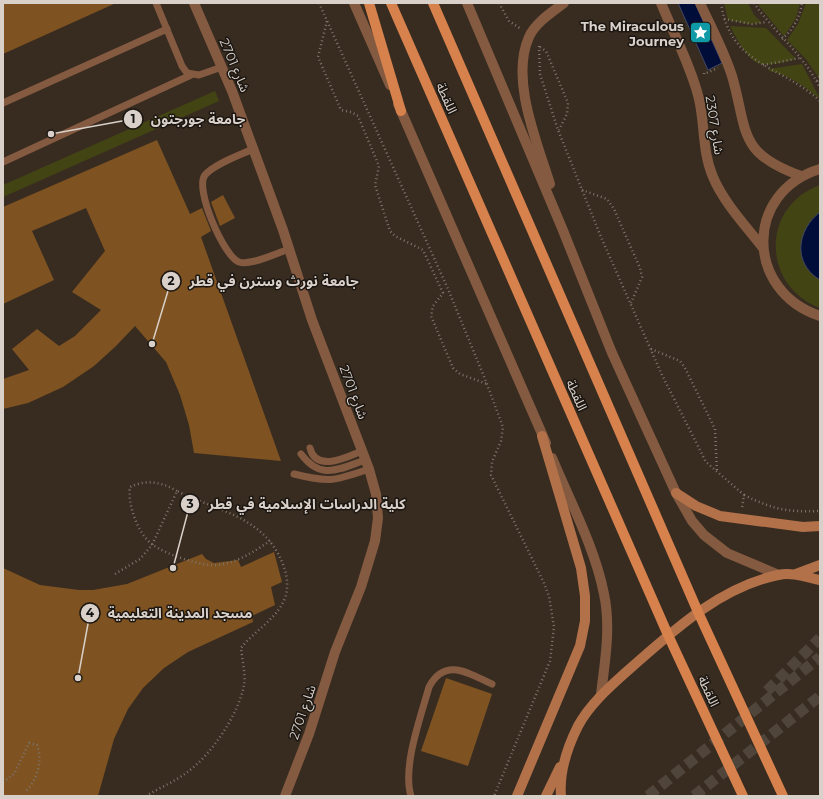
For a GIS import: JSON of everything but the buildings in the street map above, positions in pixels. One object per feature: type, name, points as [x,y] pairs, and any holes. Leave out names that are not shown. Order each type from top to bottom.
[{"type":"main road","points":[[369,3],[401,111]]},
{"type":"main road","name":"اللقطة","points":[[391,3],[668,635],[743,796]]},
{"type":"main road","name":"اللقطة","points":[[433,3],[698,612],[784,796]]},
{"type":"main road","points":[[517,796],[577,653],[585,621],[585,596],[581,568],[542,436]]},
{"type":"main road","points":[[676,493],[708,512],[720,516],[803,527],[820,526]]},
{"type":"main road","points":[[546,796],[564,759],[578,725],[601,694],[668,635],[698,612],[750,585],[779,575],[796,574],[820,565]]},
{"type":"main road","points":[[796,574],[820,580]]},
{"type":"main road","points":[[561,796],[560,787],[564,759]]},
{"type":"street","name":"شارع 2701","points":[[194,3],[232,90],[289,249],[312,320],[366,460],[376,494],[378,518],[375,541],[361,588],[335,652],[309,734],[285,796]]},
{"type":"street","points":[[354,3],[542,436],[595,562],[604,595],[607,628],[601,694]]},
{"type":"street","points":[[467,3],[562,228],[612,353],[676,493],[692,521],[704,535],[728,553],[779,575]]},
{"type":"street","points":[[562,228],[523,94],[522,60],[530,36],[545,18],[564,3]]},
{"type":"street","name":"شارع 2307","points":[[656,3],[668,18]]},
{"type":"street","name":"شارع 2307","points":[[661,3],[699,99],[706,160],[713,178],[720,191],[763,248]]},
{"type":"street","name":"شارع 2307","points":[[700,3],[732,76],[741,122],[748,140],[764,158],[781,169],[801,176]]},
{"type":"street","points":[[820,169],[801,176],[789,185],[771,207],[763,234],[763,248],[770,275],[782,292],[796,305],[820,316]]},
{"type":"lane","points":[[156,3],[184,69],[191,75]]},
{"type":"lane","points":[[3,103],[167,29]]},
{"type":"lane","points":[[3,162],[191,75],[199,76],[222,67]]},
{"type":"lane","points":[[253,149],[212,169],[204,176],[201,186],[204,200],[220,236],[233,258],[239,262],[248,263],[289,249]]},
{"type":"lane","points":[[310,448],[312,454],[316,458],[326,462],[366,460]]},
{"type":"lane","points":[[301,454],[312,467],[325,471],[339,470],[366,460]]},
{"type":"lane","points":[[294,474],[317,480],[333,480],[366,460]]},
{"type":"lane","points":[[411,796],[408,778],[409,764],[429,687],[433,680],[438,674],[452,669],[460,670],[492,684]]},
{"type":"path","points":[[320,3],[448,289],[487,384],[503,427],[501,441],[492,462],[491,475],[550,596],[554,627],[550,661],[494,796]]},
{"type":"path","points":[[499,3],[509,21],[537,40],[540,47],[540,74],[558,130],[582,190],[650,349],[706,462],[744,495],[765,505],[782,511],[820,511]]},
{"type":"path","points":[[721,3],[726,27],[736,43],[756,61],[802,86],[820,102]]},
{"type":"path","points":[[782,39],[789,33],[795,23],[802,3]]},
{"type":"path","points":[[755,4],[767,22],[800,58],[820,88]]},
{"type":"path","points":[[724,19],[752,24],[767,22]]},
{"type":"path","points":[[327,21],[318,50],[320,63],[341,110],[358,116],[379,166],[375,185],[390,231],[395,236],[423,250],[443,293]]},
{"type":"path","points":[[540,47],[546,52],[568,103],[567,114],[558,130]]},
{"type":"path","points":[[763,65],[800,58]]},
{"type":"path","points":[[704,74],[724,66]]},
{"type":"path","points":[[817,82],[820,76]]},
{"type":"path","points":[[582,190],[607,199],[614,210],[640,268],[642,277],[631,304]]},
{"type":"path","points":[[448,289],[433,306],[431,316],[453,368],[460,374],[487,384]]},
{"type":"path","points":[[650,349],[680,361],[685,368],[715,429],[717,473]]},
{"type":"path","points":[[146,796],[186,773],[204,757],[218,741],[234,712],[245,684],[241,648],[250,636],[270,620],[285,598],[287,585],[285,570],[279,555],[270,541],[242,518],[159,483],[140,482],[130,487],[128,496],[138,525],[152,545],[184,559],[211,565],[225,563],[246,556],[270,541]]},
{"type":"path","points":[[115,574],[140,559],[152,545],[177,491]]},
{"type":"path","points":[[740,519],[744,495]]},
{"type":"path","points":[[3,782],[14,774],[29,743],[37,745],[40,752],[38,768],[33,784],[25,792]]},
{"type":"shaded area","points":[[724,3],[748,3],[754,15],[762,23],[748,24],[728,20]]},
{"type":"shaded area","points":[[759,3],[800,3],[796,18],[785,35],[783,35],[759,6]]},
{"type":"shaded area","points":[[806,3],[820,3],[819,78],[805,58],[787,40],[798,24]]},
{"type":"shaded area","points":[[730,26],[766,28],[796,59],[770,64],[761,64],[756,62],[747,54]]},
{"type":"shaded area","points":[[802,64],[820,99],[790,78],[769,71],[769,69]]},
{"type":"shaded area","points":[[215,91],[219,101],[3,197],[3,185]]},
{"type":"shaded area","points":[[820,185],[820,212],[812,219],[803,259],[808,269],[820,280],[820,308],[801,297],[787,283],[779,265],[776,246],[778,228],[787,210],[800,196]]},
{"type":"water","name":"The Miraculous Journey","points":[[678,3],[695,3],[722,63],[708,70]]},
{"type":"water","points":[[820,212],[820,280],[811,273],[805,265],[801,246],[806,228],[812,219]]},
{"type":"tunnel","points":[[767,691],[820,638]]},
{"type":"tunnel","points":[[648,796],[820,657]]},
{"type":"tunnel","points":[[694,796],[820,696]]},
{"type":"place","name":"The Miraculous Journey","points":[[700,33]]},
{"type":"place","name":"جامعة جورجتون","points":[[51,134]]},
{"type":"place","name":"جامعة نورث وسترن في قطر","points":[[152,344]]},
{"type":"place","name":"كلية الدراسات الإسلامية في قطر","points":[[173,568]]},
{"type":"place","name":"مسجد المدينة التعليمية","points":[[78,678]]}]
